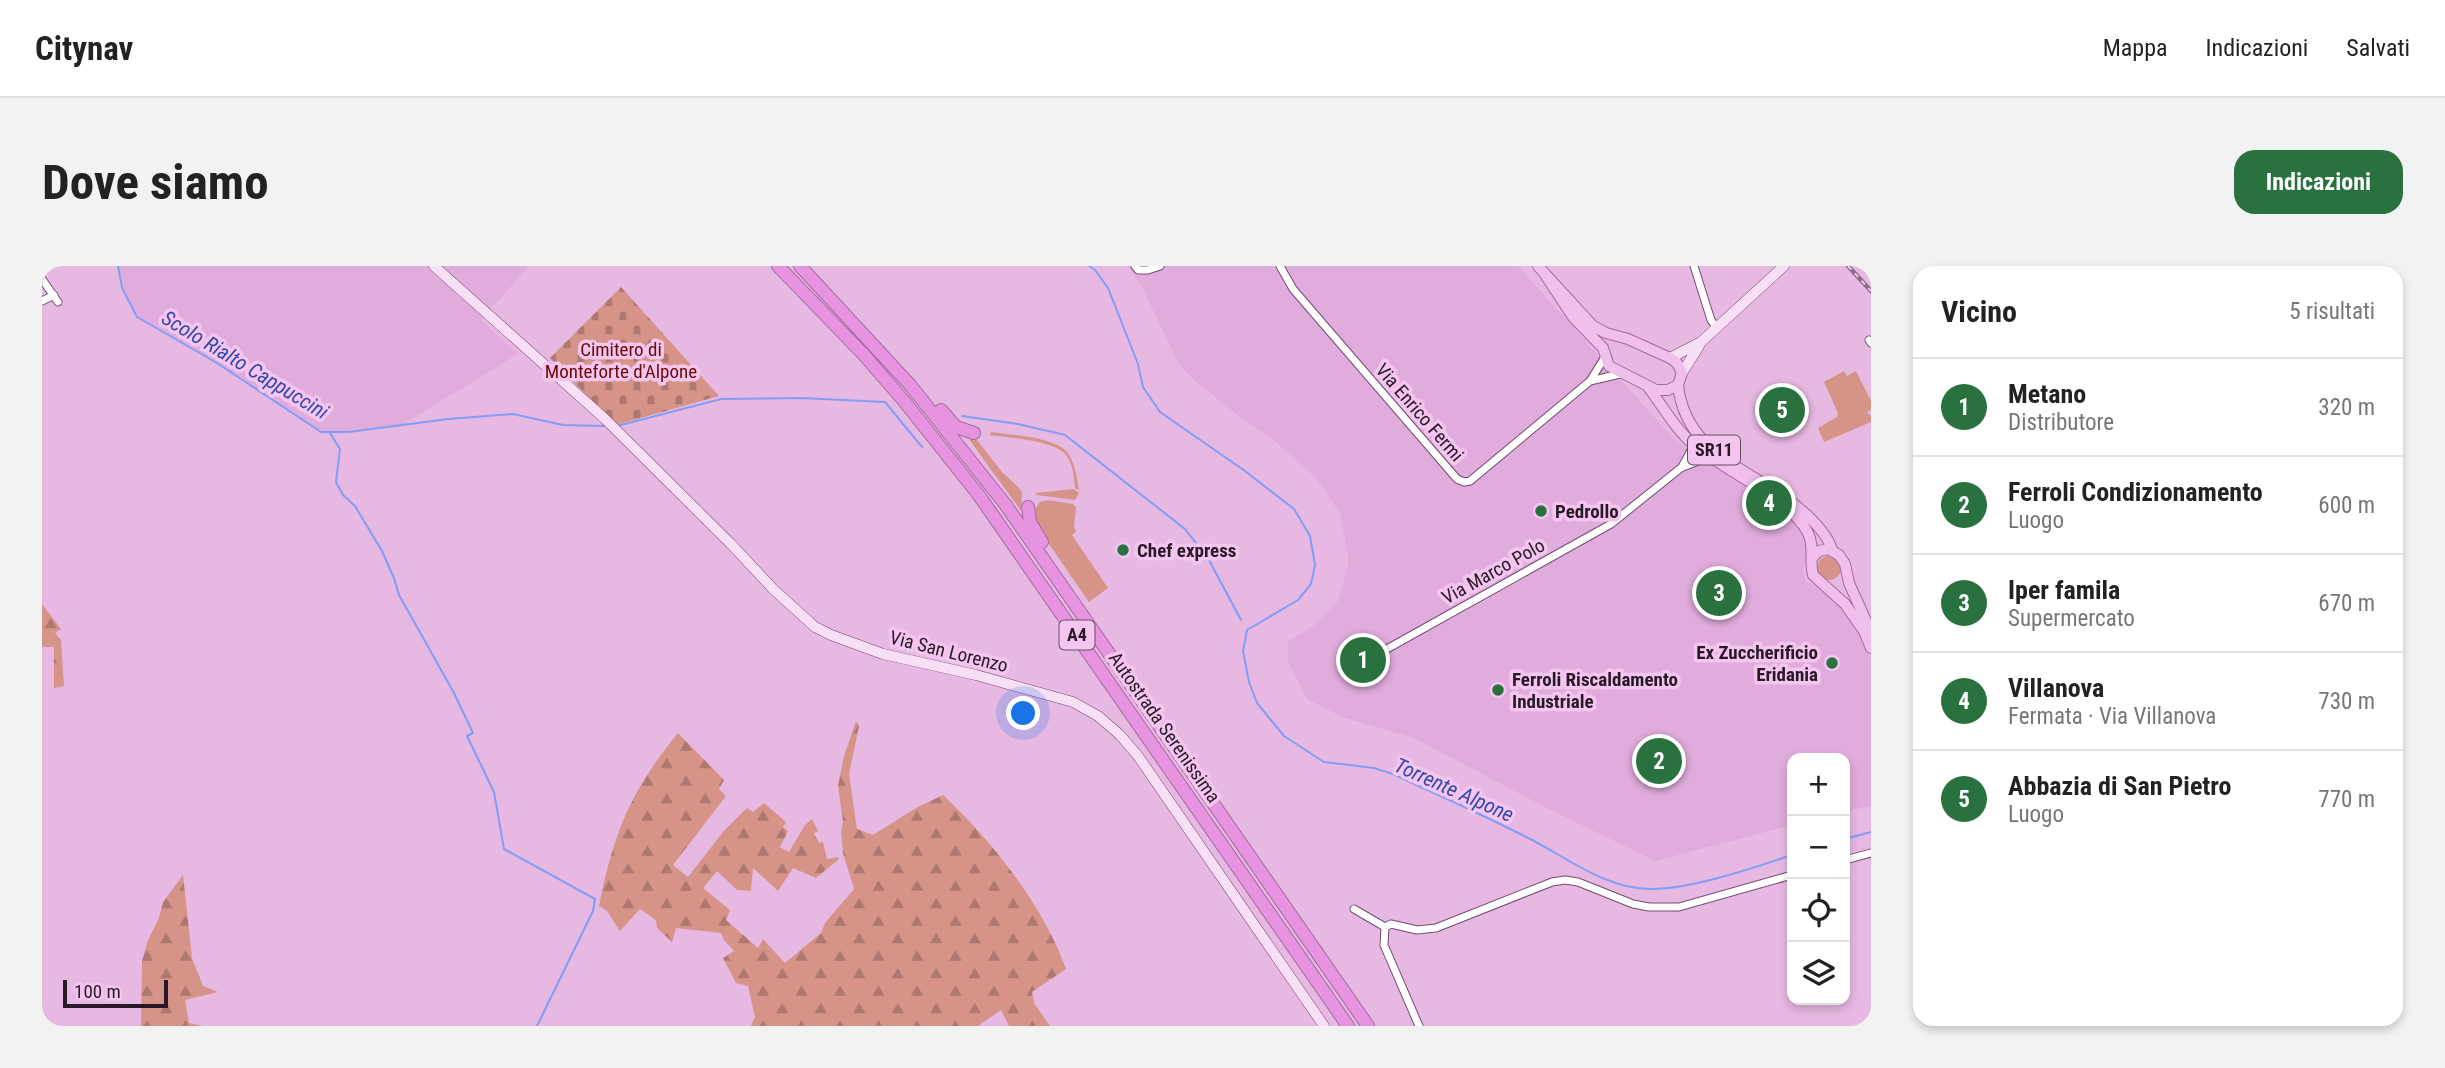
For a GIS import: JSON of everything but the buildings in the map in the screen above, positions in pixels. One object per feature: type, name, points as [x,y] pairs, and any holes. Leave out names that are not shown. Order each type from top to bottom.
[{"type":"highway","name":"Autostrada Serenissima","points":[[778,266],[880,374],[978,494],[1348,1026]]},
{"type":"highway","name":"Autostrada Serenissima","points":[[800,266],[911,386],[1005,504],[1368,1026]]},
{"type":"highway","points":[[911,386],[931,401],[956,427],[974,433]]},
{"type":"highway","points":[[1028,507],[1032,527],[1069,595]]},
{"type":"main road","points":[[1541,270],[1593,326],[1677,363],[1682,373],[1678,385],[1663,391],[1621,374],[1609,366],[1595,339],[1573,317],[1541,270]]},
{"type":"main road","points":[[1605,355],[1608,344],[1620,337]]},
{"type":"main road","name":"SR11","points":[[1678,385],[1686,418],[1700,439],[1805,512],[1827,537],[1832,550],[1845,564],[1846,573],[1871,632]]},
{"type":"main road","name":"SR11","points":[[1648,386],[1694,445],[1796,516],[1810,536],[1813,575],[1852,614],[1871,648]]},
{"type":"main road","points":[[1812,558],[1818,551],[1832,550]]},
{"type":"main road","points":[[1825,586],[1840,582],[1846,573]]},
{"type":"street","name":"Via San Lorenzo","points":[[435,266],[604,418],[774,590],[815,627],[883,654],[976,675],[1073,702],[1098,716],[1138,756],[1324,1026]]},
{"type":"street","points":[[1135,266],[1138,270],[1148,270],[1160,266]]},
{"type":"street","name":"Via Enrico Fermi","points":[[1280,266],[1293,289],[1461,481],[1470,481],[1590,381],[1605,355]]},
{"type":"street","points":[[1694,266],[1711,320],[1717,328]]},
{"type":"street","points":[[1670,358],[1701,342],[1784,266]]},
{"type":"street","points":[[42,279],[56,298],[42,302]]},
{"type":"street","points":[[1682,373],[1701,342]]},
{"type":"street","name":"Via Enrico Fermi","points":[[1590,381],[1621,374]]},
{"type":"street","name":"Via Marco Polo","points":[[1682,467],[1694,445]]},
{"type":"street","name":"Via Marco Polo","points":[[1385,650],[1601,530],[1682,467],[1707,455]]},
{"type":"street","points":[[1850,859],[1871,853]]},
{"type":"street","points":[[1385,927],[1391,924],[1417,930],[1436,928],[1552,882],[1577,882],[1633,904],[1664,908],[1679,907],[1787,876]]},
{"type":"street","points":[[1354,909],[1385,927]]},
{"type":"street","points":[[1385,927],[1384,945],[1419,1026]]},
{"type":"shaded area","points":[[118,266],[529,266],[481,320],[518,354],[402,425],[330,433],[313,427],[217,363],[137,317],[122,288]]},
{"type":"shaded area","points":[[1128,266],[1518,266],[1676,441],[1702,460],[1707,458],[1796,521],[1806,536],[1807,562],[1802,570],[1807,583],[1820,586],[1841,604],[1863,638],[1871,661],[1871,806],[1850,811],[1850,753],[1787,753],[1787,826],[1655,861],[1414,738],[1342,717],[1307,699],[1288,662],[1288,642],[1313,626],[1338,601],[1349,562],[1340,513],[1316,478],[1277,443],[1195,381],[1178,363],[1144,291]]},
{"type":"green space","name":"Cimitero di Monteforte d'Alpone","points":[[621,287],[719,396],[616,425],[550,358]]},
{"type":"green space","points":[[1844,371],[1847,376],[1856,371],[1871,401],[1871,410],[1867,412],[1871,416],[1871,422],[1824,442],[1818,428],[1837,417],[1838,413],[1824,382]]},
{"type":"green space","points":[[991,432],[1032,438],[1061,447],[1072,461],[1079,490],[1075,488],[1070,462],[1060,450],[1031,440],[990,435]]},
{"type":"green space","points":[[966,435],[977,440],[1002,472],[1020,489],[1021,511]]},
{"type":"green space","points":[[1074,489],[1079,493],[1075,500],[1035,493]]},
{"type":"green space","points":[[1048,500],[1073,504],[1076,507],[1076,532],[1072,535],[1108,588],[1089,602],[1038,528],[1033,512],[1040,502]]},
{"type":"green space","points":[[1824,556],[1834,556],[1841,563],[1841,573],[1834,580],[1824,580],[1817,573],[1817,563]]},
{"type":"green space","points":[[42,604],[61,629],[55,633],[61,640],[64,686],[54,688],[54,647],[42,647]]},
{"type":"green space","points":[[856,721],[859,726],[849,774],[857,829],[873,835],[916,808],[943,795],[962,813],[998,854],[1030,898],[1066,969],[1032,992],[1034,1003],[1050,1026],[1009,1026],[1001,1010],[978,1026],[751,1026],[755,1017],[748,986],[736,983],[723,958],[734,951],[721,933],[676,928],[672,942],[657,928],[656,920],[640,909],[620,931],[607,911],[599,906],[611,856],[626,814],[661,754],[678,733],[724,780],[719,789],[726,796],[673,865],[688,877],[723,832],[747,808],[753,812],[764,803],[786,822],[783,827],[788,831],[780,847],[789,852],[805,825],[812,819],[818,831],[814,833],[819,843],[823,842],[827,859],[839,859],[816,878],[793,868],[778,891],[753,868],[751,891],[737,890],[717,871],[703,888],[730,910],[726,920],[758,948],[763,939],[785,963],[821,933],[825,923],[854,889],[843,853],[843,821],[838,786],[844,756]]},
{"type":"green space","points":[[183,875],[192,958],[203,986],[218,992],[185,1000],[189,1023],[203,1026],[141,1026],[142,961],[163,902]]},
{"type":"waterway","name":"Scolo Rialto Cappuccini","points":[[118,266],[122,288],[137,317],[217,363],[321,432],[349,432],[448,419],[513,414],[563,425],[604,426]]},
{"type":"waterway","name":"Torrente Alpone","points":[[1089,266],[1108,288],[1138,364],[1143,387],[1160,412],[1294,509],[1310,536],[1315,565],[1311,584],[1298,600],[1247,630],[1243,651],[1249,682],[1257,703],[1284,736],[1324,762],[1374,768],[1393,774],[1517,832],[1590,872],[1620,885],[1652,889],[1685,886],[1787,857]]},
{"type":"waterway","name":"Scolo Rialto Cappuccini","points":[[617,426],[721,399],[801,398],[885,402],[922,447]]},
{"type":"waterway","name":"Scolo Rialto Cappuccini","points":[[962,416],[1018,424],[1065,435],[1185,529],[1209,560],[1241,620]]},
{"type":"waterway","points":[[330,433],[340,449],[336,482],[343,495],[355,506],[382,551],[399,595],[454,693],[473,733],[467,736],[494,792],[504,849],[595,899],[593,911],[537,1026]]},
{"type":"waterway","name":"Torrente Alpone","points":[[1850,838],[1871,832]]},
{"type":"railway","points":[[1848,266],[1871,291]]},
{"type":"place","name":"Abbazia di San Pietro","points":[[1782,410]]},
{"type":"place","name":"Villanova","points":[[1769,503]]},
{"type":"place","name":"Pedrollo","points":[[1541,511]]},
{"type":"place","name":"Chef express","points":[[1123,550]]},
{"type":"place","name":"Iper famila","points":[[1719,593]]},
{"type":"place","name":"Metano","points":[[1363,660]]},
{"type":"place","name":"Ex Zuccherificio Eridania","points":[[1832,663]]},
{"type":"place","name":"Ferroli Riscaldamento Industriale","points":[[1498,690]]},
{"type":"place","name":"Ferroli Condizionamento","points":[[1659,761]]}]
